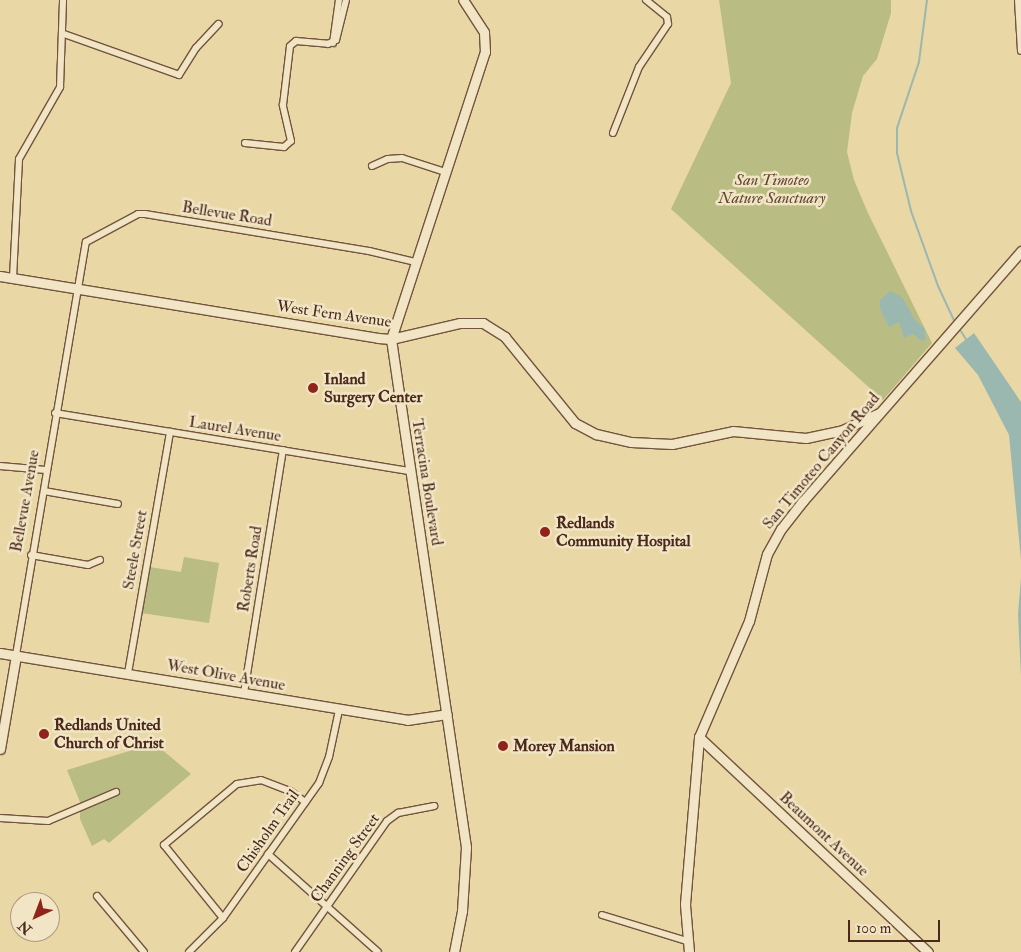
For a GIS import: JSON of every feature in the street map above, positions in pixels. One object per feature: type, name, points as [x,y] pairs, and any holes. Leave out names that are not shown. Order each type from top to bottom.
[{"type":"main road","name":"Terracina Boulevard","points":[[454,952],[462,911],[466,848],[391,339],[485,52],[484,32],[467,1]]},
{"type":"main road","name":"San Timoteo Canyon Road","points":[[689,952],[685,904],[699,737],[749,621],[763,562],[774,539],[879,413],[975,306],[1021,251]]},
{"type":"main road","name":"San Timoteo Canyon Road","points":[[975,306],[1021,259]]},
{"type":"main road","name":"West Fern Avenue","points":[[0,276],[391,339],[460,323],[491,325],[505,336],[575,423],[596,434],[631,442],[672,444],[733,431],[814,437],[840,432],[879,413]]},
{"type":"main road","name":"West Olive Avenue","points":[[0,653],[407,720],[447,714]]},
{"type":"main road","name":"Bellevue Avenue","points":[[0,749],[16,655]]},
{"type":"main road","name":"Beaumont Avenue","points":[[699,737],[928,952]]},
{"type":"street","points":[[13,278],[19,159],[57,96],[64,34],[61,14],[63,0]]},
{"type":"street","points":[[613,133],[639,67],[668,24],[667,18],[646,0]]},
{"type":"street","points":[[1018,0],[1021,51]]},
{"type":"street","points":[[245,143],[284,147],[291,141],[283,105],[290,46],[300,40],[333,43],[343,2]]},
{"type":"street","points":[[64,34],[179,75],[196,48],[218,24]]},
{"type":"street","points":[[372,166],[388,159],[402,158],[445,172]]},
{"type":"street","name":"Bellevue Road","points":[[77,288],[86,242],[138,214],[369,251],[415,262]]},
{"type":"street","name":"Bellevue Avenue","points":[[16,655],[31,555],[44,491],[77,288]]},
{"type":"street","name":"Laurel Avenue","points":[[55,414],[410,471]]},
{"type":"street","name":"Steele Street","points":[[128,673],[170,432]]},
{"type":"street","name":"Roberts Road","points":[[244,693],[283,450]]},
{"type":"street","points":[[0,466],[46,470]]},
{"type":"street","points":[[44,491],[118,504]]},
{"type":"street","points":[[31,555],[88,566],[100,560]]},
{"type":"street","name":"Chisholm Trail","points":[[189,952],[223,918],[318,783],[330,758],[339,710]]},
{"type":"street","points":[[223,918],[164,845],[237,784],[261,780],[290,791],[306,802]]},
{"type":"street","points":[[0,818],[48,821],[116,792]]},
{"type":"street","name":"Channing Street","points":[[295,952],[387,820],[407,811],[434,806]]},
{"type":"street","points":[[268,854],[378,952]]},
{"type":"street","points":[[97,896],[144,952]]},
{"type":"street","points":[[602,915],[688,941]]},
{"type":"green space","name":"San Timoteo Nature Sanctuary","points":[[719,0],[891,0],[891,13],[877,59],[863,76],[852,113],[847,152],[854,180],[868,213],[932,343],[883,400],[671,209],[731,83]]},
{"type":"green space","points":[[184,557],[219,563],[209,623],[141,613],[150,567],[181,572]]},
{"type":"green space","points":[[148,738],[191,774],[109,843],[104,839],[92,846],[80,819],[80,802],[67,770],[139,748]]},
{"type":"water","points":[[890,291],[902,297],[915,320],[925,329],[925,340],[922,341],[913,334],[904,338],[899,322],[889,327],[880,309],[880,300]]},
{"type":"water","points":[[974,333],[1021,402],[1021,560],[1009,435],[978,375],[955,348]]},
{"type":"water","points":[[1021,578],[1021,676],[1018,614]]},
{"type":"waterway","points":[[927,0],[919,62],[897,128],[897,153],[911,211],[938,286],[955,322]]},
{"type":"waterway","points":[[959,328],[967,341]]},
{"type":"place","name":"Inland Surgery Center","points":[[313,388]]},
{"type":"place","name":"Redlands Community Hospital","points":[[545,532]]},
{"type":"place","name":"Redlands United Church of Christ","points":[[44,734]]},
{"type":"place","name":"Morey Mansion","points":[[503,746]]}]
